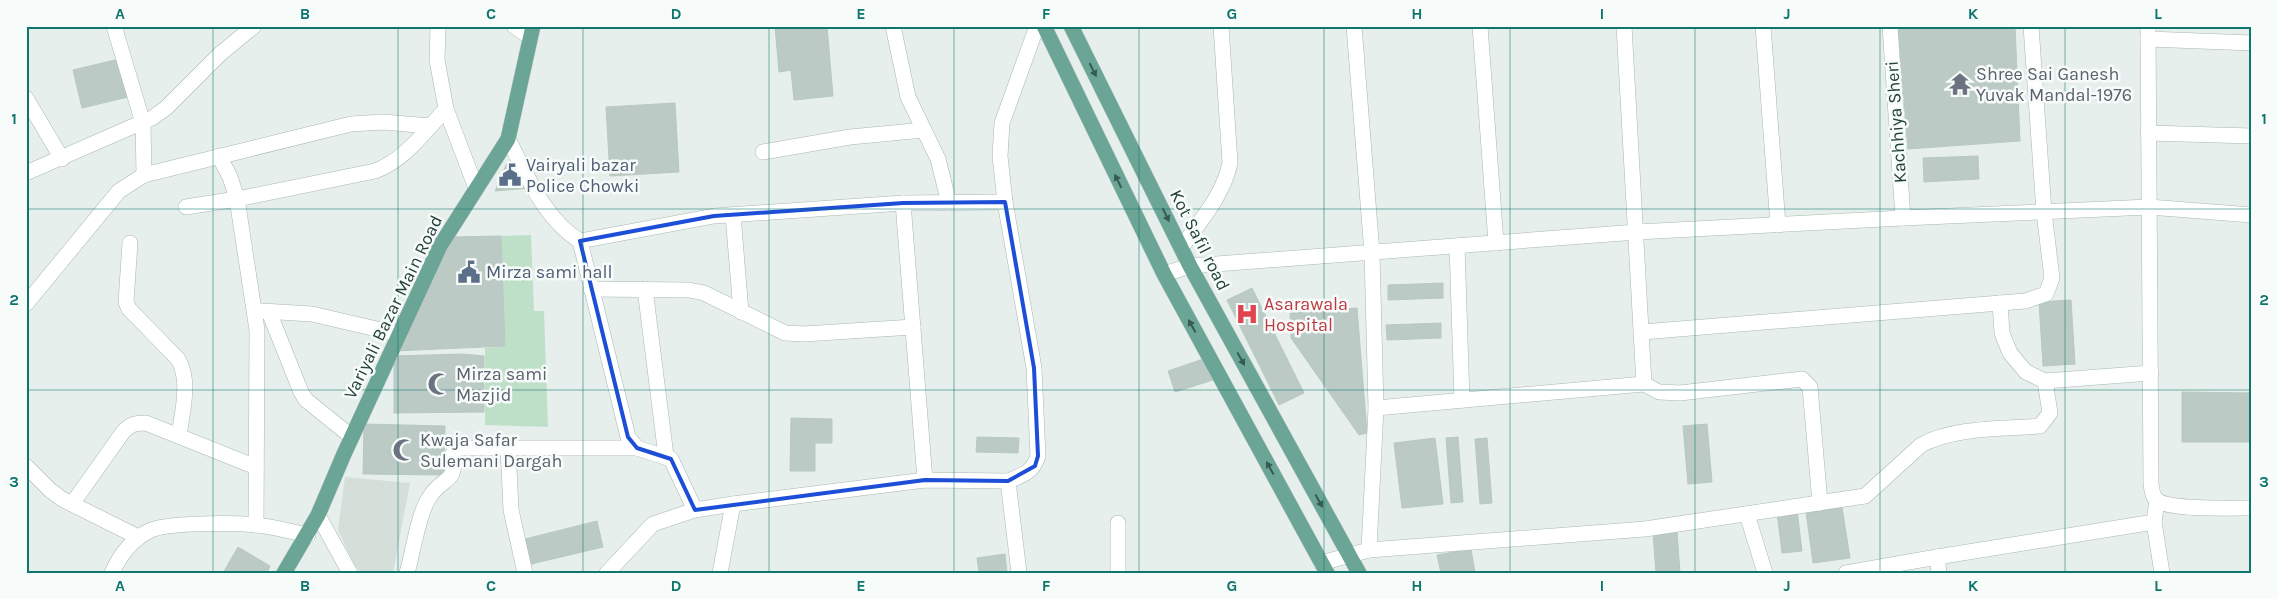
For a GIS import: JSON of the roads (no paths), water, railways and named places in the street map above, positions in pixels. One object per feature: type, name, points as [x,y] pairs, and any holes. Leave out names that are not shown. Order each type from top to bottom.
[{"type":"main road","points":[[1044,26],[1164,274],[1324,568]]},
{"type":"main road","name":"Kot Safil road","points":[[1071,26],[1190,266],[1359,573]]},
{"type":"main road","name":"Variyali Bazar Main Road","points":[[284,573],[318,515],[398,334],[440,246],[508,139],[532,32]]},
{"type":"street","points":[[114,26],[143,123],[144,175]]},
{"type":"street","points":[[26,173],[143,123],[166,108],[220,54],[254,26]]},
{"type":"street","points":[[438,26],[437,60],[446,109],[476,188]]},
{"type":"street","points":[[514,26],[532,32]]},
{"type":"street","points":[[893,26],[908,97],[938,159],[949,203]]},
{"type":"street","points":[[607,573],[653,524],[695,510],[925,480],[1008,481],[1029,472],[1035,466],[1038,456],[1034,368],[1005,202],[1000,156],[1002,123],[1037,26]]},
{"type":"street","points":[[1181,248],[1219,196],[1227,178],[1230,163],[1221,26]]},
{"type":"street","points":[[1354,26],[1372,253],[1376,408],[1369,550]]},
{"type":"street","points":[[1480,26],[1496,243]]},
{"type":"street","points":[[1624,26],[1644,384]]},
{"type":"street","points":[[1763,26],[1778,225]]},
{"type":"street","name":"Kachhiya Sheri","points":[[1890,26],[1903,218]]},
{"type":"street","points":[[1642,332],[2025,301],[2046,294],[2052,278],[2044,212],[2031,26]]},
{"type":"street","points":[[2252,43],[2148,33],[2148,207],[2151,484],[2153,495],[2157,501],[2175,506],[2252,508]]},
{"type":"street","points":[[26,98],[62,159]]},
{"type":"street","points":[[186,207],[237,199],[375,171],[386,167],[402,157],[446,109]]},
{"type":"street","points":[[26,304],[119,191],[144,175],[351,124],[383,122],[430,126]]},
{"type":"street","points":[[763,152],[850,137],[924,130]]},
{"type":"street","points":[[2148,133],[2252,136]]},
{"type":"street","points":[[508,139],[552,217],[570,234],[580,240],[714,216],[903,203],[1005,202]]},
{"type":"street","points":[[219,156],[230,177],[237,199],[262,311],[306,400],[352,437]]},
{"type":"street","points":[[903,203],[925,480]]},
{"type":"street","points":[[1164,274],[1190,266],[1637,232],[2148,207],[2252,215]]},
{"type":"street","points":[[733,215],[741,312]]},
{"type":"street","points":[[580,240],[628,437],[637,448]]},
{"type":"street","points":[[130,243],[126,302],[129,309],[178,360],[183,368],[185,381],[179,436]]},
{"type":"street","points":[[1457,246],[1462,400]]},
{"type":"street","points":[[591,289],[689,290],[704,293],[775,330],[794,334],[913,327]]},
{"type":"street","points":[[645,289],[666,456]]},
{"type":"street","points":[[2000,303],[2002,333],[2010,353],[2026,372],[2045,381],[2151,373]]},
{"type":"street","points":[[262,311],[312,314],[398,334]]},
{"type":"street","points":[[256,525],[258,347],[262,311]]},
{"type":"street","points":[[1376,408],[1644,384],[1659,392],[1680,393],[1802,379],[1810,387],[1820,503]]},
{"type":"street","points":[[1324,568],[1349,556],[1369,550],[1645,529],[1865,496],[1921,445],[1930,440],[1952,434],[2040,426],[2050,413],[2045,381]]},
{"type":"street","points":[[72,504],[128,426],[136,423],[146,423],[256,467]]},
{"type":"street","points":[[408,573],[425,504],[434,491],[455,469],[454,450],[467,447],[637,448],[666,456],[675,464],[695,510]]},
{"type":"street","points":[[508,448],[511,510],[526,573]]},
{"type":"street","points":[[26,466],[50,490],[72,504],[138,537]]},
{"type":"street","points":[[1008,481],[1019,573]]},
{"type":"street","points":[[2157,501],[2154,522],[2162,573]]},
{"type":"street","points":[[720,573],[733,504]]},
{"type":"street","points":[[1747,514],[1765,573]]},
{"type":"street","points":[[318,515],[350,573]]},
{"type":"street","points":[[1846,573],[2154,522]]},
{"type":"street","points":[[1118,523],[1118,573]]},
{"type":"street","points":[[112,573],[127,547],[138,537],[151,529],[169,525],[256,525],[308,535]]},
{"type":"street","points":[[1937,557],[1939,573]]},
{"type":"place","name":"Shree Sai Ganesh Yuvak Mandal-1976","points":[[1960,84]]},
{"type":"place","name":"Vairyali bazar Police Chowki","points":[[510,175]]},
{"type":"place","name":"Mirza sami hall","points":[[469,272]]},
{"type":"place","name":"Asarawala Hospital","points":[[1247,314]]},
{"type":"place","name":"Mirza sami Mazjid","points":[[439,384]]},
{"type":"place","name":"Kwaja Safar Sulemani Dargah","points":[[404,450]]}]
